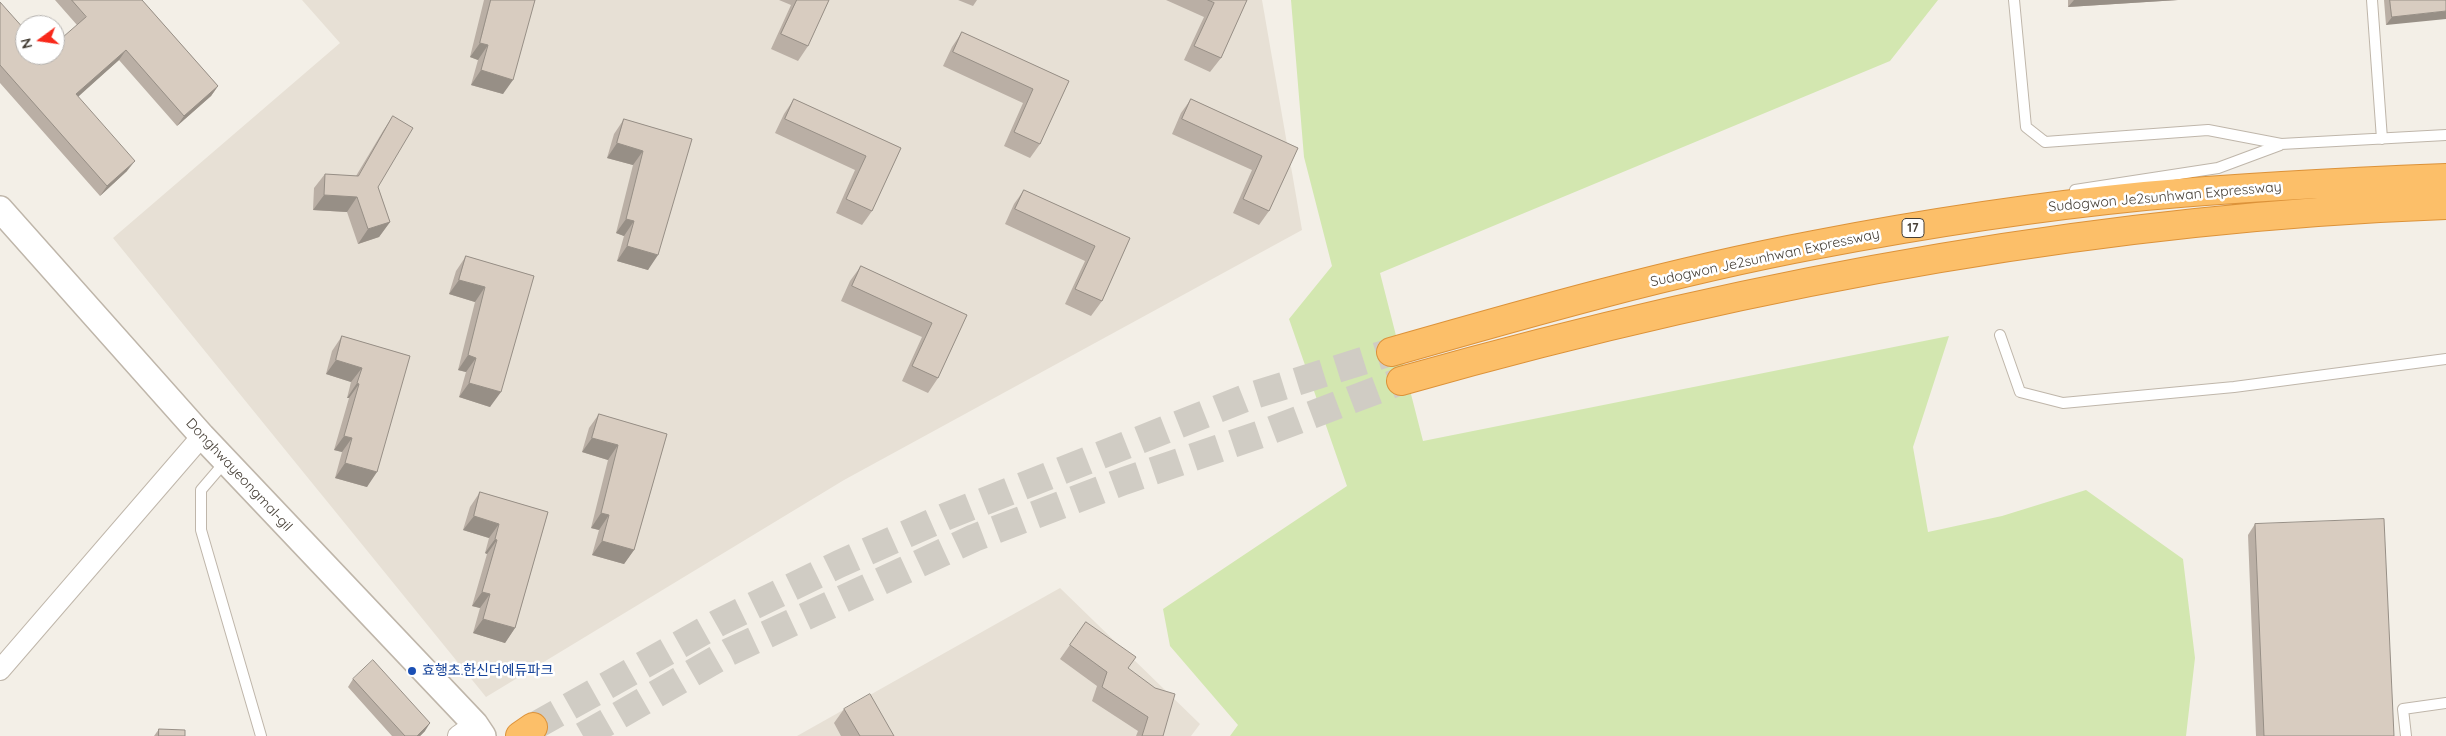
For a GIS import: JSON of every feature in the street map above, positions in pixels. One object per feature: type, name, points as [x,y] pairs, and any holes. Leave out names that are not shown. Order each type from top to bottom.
[{"type":"highway","name":"Sudogwon Je2sunhwan Expressway","points":[[1391,352],[1588,296],[1700,269],[1814,245],[1970,219],[2144,196],[2260,187],[2446,178]]},
{"type":"highway","name":"Sudogwon Je2sunhwan Expressway","points":[[1401,381],[1585,331],[1940,258],[2216,222],[2380,207],[2446,205]]},
{"type":"street","name":"Donghwayeongmal-gil","points":[[0,210],[202,436],[472,732]]},
{"type":"street","points":[[0,670],[202,436]]},
{"type":"lane","points":[[2014,0],[2026,127],[2045,142],[2208,130],[2280,144],[2446,135]]},
{"type":"lane","points":[[2372,0],[2382,139]]},
{"type":"lane","points":[[2064,192],[2218,168],[2280,144]]},
{"type":"lane","points":[[1970,219],[2025,198]]},
{"type":"lane","points":[[2380,207],[2446,215]]},
{"type":"lane","points":[[2000,335],[2020,392],[2063,403],[2234,387],[2446,359]]},
{"type":"lane","points":[[226,461],[201,490],[201,530],[261,736]]},
{"type":"lane","points":[[2406,736],[2403,709],[2446,703]]},
{"type":"shaded area","points":[[302,0],[1262,0],[1302,230],[844,480],[486,697],[113,238],[340,43]]},
{"type":"shaded area","points":[[1060,588],[1200,724],[1191,736],[797,736]]},
{"type":"green space","points":[[1291,0],[1938,0],[1890,61],[1380,273],[1423,441],[1949,336],[1913,447],[1928,532],[2002,516],[2086,490],[2183,559],[2195,658],[2186,736],[1230,736],[1238,725],[1170,646],[1163,609],[1347,486],[1289,319],[1332,266],[1304,157]]},
{"type":"building","points":[[72,0],[142,0],[218,86],[184,116],[126,50],[76,94],[135,161],[107,186],[0,65],[0,2],[15,19],[15,65],[65,65],[65,35],[86,17]]},
{"type":"building","points":[[491,0],[535,0],[513,80],[481,70],[488,45],[480,43]]},
{"type":"building","points":[[797,0],[829,0],[808,46],[781,34]]},
{"type":"building","points":[[1208,0],[1247,0],[1221,58],[1194,46],[1214,3]]},
{"type":"building","points":[[2390,0],[2446,0],[2446,11],[2392,17]]},
{"type":"building","points":[[962,32],[1069,81],[1040,144],[1014,132],[1033,89],[953,52]]},
{"type":"building","points":[[794,99],[901,148],[872,211],[846,199],[866,156],[785,119]]},
{"type":"building","points":[[1191,99],[1298,148],[1269,211],[1243,199],[1262,156],[1182,119]]},
{"type":"building","points":[[393,116],[413,128],[378,187],[390,222],[368,229],[357,197],[324,195],[325,174],[358,176]]},
{"type":"building","points":[[624,119],[692,139],[658,255],[627,246],[634,221],[626,219],[643,151],[617,143]]},
{"type":"building","points":[[1024,190],[1130,238],[1102,301],[1075,289],[1095,246],[1015,209]]},
{"type":"building","points":[[466,256],[534,276],[501,392],[469,383],[476,358],[468,355],[485,287],[459,280]]},
{"type":"building","points":[[861,266],[967,315],[938,378],[912,366],[932,323],[852,286]]},
{"type":"building","points":[[342,336],[410,356],[377,472],[345,463],[352,438],[344,436],[362,368],[336,360]]},
{"type":"building","points":[[599,414],[667,434],[634,550],[602,541],[609,515],[601,513],[618,445],[592,438]]},
{"type":"building","points":[[480,492],[548,512],[515,628],[483,619],[490,594],[482,592],[497,540],[495,539],[499,524],[474,516]]},
{"type":"building","points":[[2384,519],[2394,736],[2264,736],[2255,524]]},
{"type":"building","points":[[1086,622],[1136,657],[1128,668],[1155,688],[1175,694],[1163,736],[1142,736],[1148,717],[1102,687],[1107,672],[1070,645]]},
{"type":"building","points":[[373,660],[430,723],[417,736],[405,736],[353,679]]},
{"type":"building","points":[[870,694],[894,736],[860,736],[844,709]]},
{"type":"building","points":[[159,729],[185,730],[185,736],[159,736]]},
{"type":"tunnel","points":[[533,727],[718,623],[839,564],[947,516],[1248,397],[1391,352]]},
{"type":"tunnel","points":[[583,736],[729,652],[974,538],[1124,481],[1261,434],[1401,381]]},
{"type":"place","name":"효행초.한신더에듀파크","points":[[412,671]]}]
